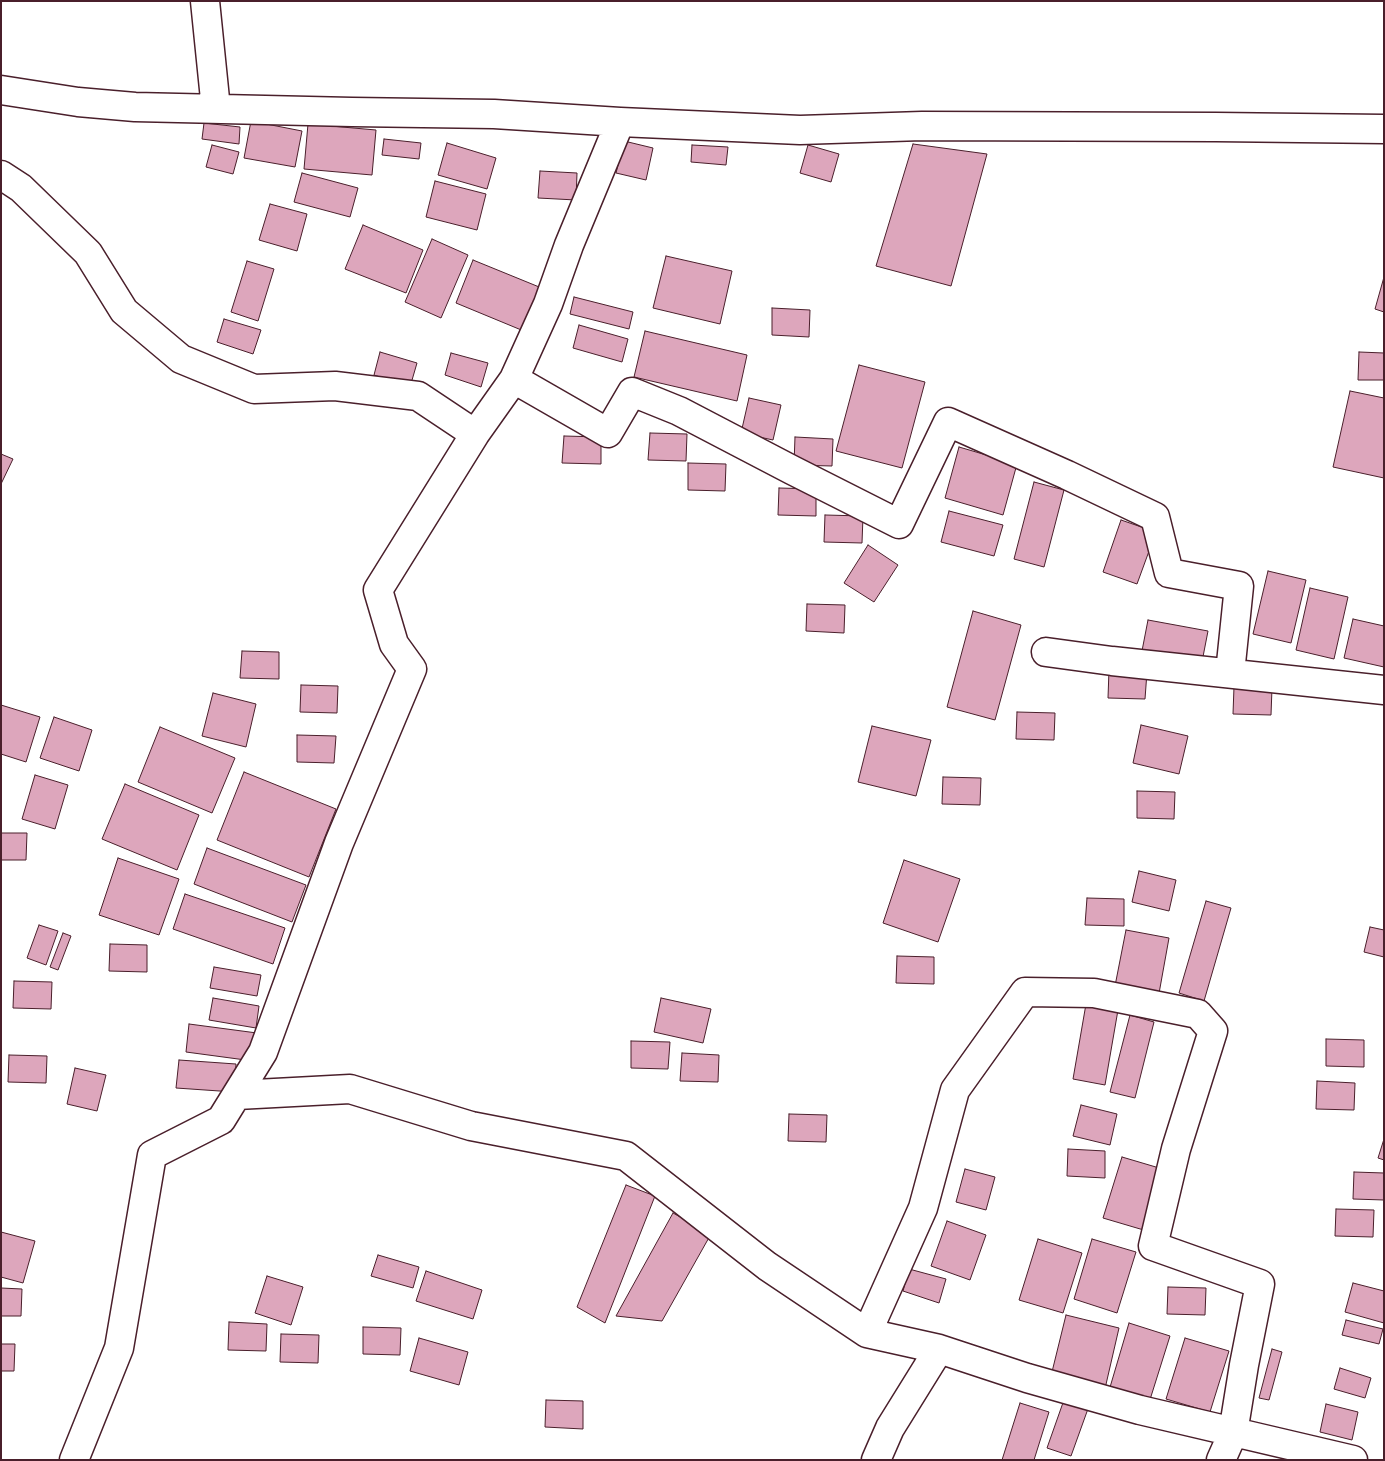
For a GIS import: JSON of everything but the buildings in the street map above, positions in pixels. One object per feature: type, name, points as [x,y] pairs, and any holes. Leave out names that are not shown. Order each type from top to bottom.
[{"type":"street","points":[[205,1],[216,109]]},
{"type":"street","points":[[1,90],[78,102],[134,107],[494,114],[800,130],[922,126],[1384,130]]},
{"type":"street","points":[[74,1460],[119,1348],[152,1155],[222,1120],[263,1052],[339,843],[412,669],[394,644],[378,590],[475,434],[514,379],[548,304],[569,245],[620,122]]},
{"type":"street","points":[[1,175],[21,188],[88,252],[124,311],[182,359],[254,389],[335,386],[418,396],[475,434]]},
{"type":"street","points":[[514,379],[608,433],[632,392],[679,411],[900,524],[948,422],[1155,517],[1169,573],[1239,586],[1230,673]]},
{"type":"street","points":[[1046,652],[1112,661],[1384,690]]},
{"type":"street","points":[[867,1333],[923,1208],[955,1090],[1026,992],[1094,993],[1198,1014],[1214,1031],[1176,1149],[1153,1246],[1260,1284],[1233,1433],[1221,1460]]},
{"type":"street","points":[[237,1095],[350,1088],[471,1126],[626,1156],[766,1266],[867,1333],[939,1350],[1026,1378],[1140,1410],[1353,1460]]},
{"type":"street","points":[[876,1460],[890,1428],[939,1350]]}]
